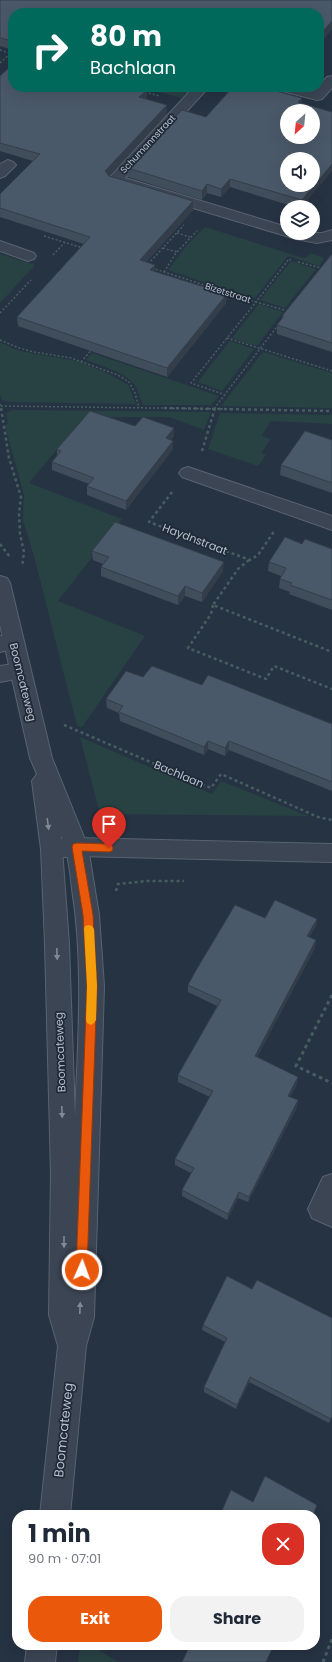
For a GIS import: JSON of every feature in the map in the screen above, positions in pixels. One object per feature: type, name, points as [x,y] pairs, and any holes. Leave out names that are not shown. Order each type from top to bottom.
[{"type":"street","points":[[324,89],[332,80]]},
{"type":"street","name":"Schumannstraat","points":[[197,92],[115,180],[202,206]]},
{"type":"street","points":[[302,92],[317,96],[321,92]]},
{"type":"street","points":[[202,206],[280,230]]},
{"type":"street","points":[[320,238],[326,238],[332,235]]},
{"type":"street","points":[[0,246],[28,256]]},
{"type":"street","points":[[188,472],[332,523]]},
{"type":"street","name":"Boomcateweg","points":[[0,583],[6,643],[20,671],[41,758],[77,847],[88,915],[92,986],[80,1317],[72,1346],[56,1510]]},
{"type":"street","points":[[0,674],[20,671]]},
{"type":"street","name":"Boomcateweg","points":[[41,758],[44,795],[52,849],[57,944],[64,1166],[63,1315],[72,1346]]},
{"type":"street","points":[[52,849],[77,847],[332,853]]},
{"type":"street","points":[[332,1186],[321,1208],[332,1214]]},
{"type":"street","points":[[40,1662],[41,1650]]},
{"type":"path","points":[[0,63],[8,56]]},
{"type":"path","name":"Bizetstraat","points":[[202,206],[146,266],[256,302],[191,383],[224,394]]},
{"type":"path","points":[[164,272],[177,252],[190,237],[217,211]]},
{"type":"path","points":[[177,233],[190,237]]},
{"type":"path","points":[[163,248],[177,252]]},
{"type":"path","points":[[284,317],[288,311],[256,302],[289,259],[321,268],[325,264]]},
{"type":"path","points":[[155,276],[160,271]]},
{"type":"path","points":[[188,472],[204,449],[215,409],[224,394],[261,349],[279,324]]},
{"type":"path","points":[[228,338],[332,371]]},
{"type":"path","points":[[0,340],[19,348],[71,358],[113,373],[128,382],[135,393],[140,408]]},
{"type":"path","points":[[81,362],[96,344]]},
{"type":"path","points":[[22,573],[24,552],[18,514],[21,497],[9,458],[0,405],[332,411]]},
{"type":"path","name":"Haydnstraat","points":[[188,472],[149,522],[250,560]]},
{"type":"path","points":[[291,509],[258,554],[238,569],[213,604],[211,614],[188,648],[266,679],[274,666],[332,689]]},
{"type":"path","points":[[213,604],[332,652]]},
{"type":"path","name":"Bachlaan","points":[[64,725],[211,788],[221,774],[318,817],[332,820]]},
{"type":"path","points":[[114,896],[118,884],[147,881],[186,880]]},
{"type":"path","points":[[332,995],[296,1066],[332,1083]]},
{"type":"path","points":[[323,1662],[332,1639]]},
{"type":"green space","points":[[159,92],[191,92],[185,98]]},
{"type":"green space","points":[[205,227],[300,257],[306,258],[310,253],[324,258],[319,266],[288,256],[254,299],[168,270],[187,245]]},
{"type":"green space","points":[[0,254],[35,265],[0,303]]},
{"type":"green space","points":[[291,261],[316,269],[285,308],[260,300]]},
{"type":"green space","points":[[259,304],[283,312],[257,346],[232,338]]},
{"type":"green space","points":[[230,341],[254,349],[222,391],[198,382]]},
{"type":"green space","points":[[0,342],[14,349],[25,352],[77,361],[105,372],[128,385],[136,404],[9,402],[2,400],[0,394]]},
{"type":"green space","points":[[263,352],[332,373],[332,408],[221,406]]},
{"type":"green space","points":[[92,353],[219,396],[211,405],[143,405],[138,391],[129,379],[112,369],[86,360]]},
{"type":"green space","points":[[12,410],[211,412],[204,430],[169,417],[84,417],[29,483],[122,519],[58,601],[145,636],[82,727],[77,726],[34,556],[23,520],[24,495],[5,426],[8,423],[6,413]]},
{"type":"green space","points":[[220,413],[332,415],[332,424],[271,421],[261,436],[271,439],[261,453],[266,455],[258,466],[208,449]]},
{"type":"green space","points":[[80,737],[212,794],[221,781],[308,816],[100,814]]},
{"type":"green space","points":[[79,1650],[98,1650],[118,1662],[78,1662]]},
{"type":"building","points":[[0,0],[332,0],[332,21],[324,30],[324,8],[8,8],[8,40],[0,38]]},
{"type":"building","points":[[8,69],[8,92],[145,92],[139,97],[167,105],[105,171],[109,176],[193,201],[140,260],[155,265],[150,270],[227,294],[167,368],[17,317],[90,237],[0,208],[0,194],[40,154],[0,143],[0,76]]},
{"type":"building","points":[[228,92],[280,92],[302,98],[298,102],[305,104],[280,104],[280,144],[320,144],[320,108],[332,112],[332,164],[320,178],[320,152],[280,152],[280,192],[309,192],[302,200],[230,179],[221,189],[207,184],[202,191],[128,168],[182,110],[206,117]]},
{"type":"building","points":[[332,254],[332,343],[277,325],[284,316],[282,316]]},
{"type":"building","points":[[90,411],[135,426],[143,417],[174,428],[166,438],[173,441],[126,501],[87,486],[94,478],[52,462],[61,451],[57,449]]},
{"type":"building","points":[[305,431],[332,440],[332,483],[281,465]]},
{"type":"building","points":[[115,522],[224,562],[202,593],[185,586],[178,596],[101,567],[109,557],[92,551]]},
{"type":"building","points":[[285,537],[302,544],[305,539],[332,549],[332,600],[290,585],[292,583],[280,579],[286,568],[269,562]]},
{"type":"building","points":[[152,666],[202,685],[208,675],[332,724],[332,782],[229,741],[225,748],[208,741],[204,747],[119,712],[123,706],[106,699],[126,671],[143,677]]},
{"type":"building","points":[[275,900],[317,919],[307,936],[316,940],[255,1056],[298,1077],[288,1096],[298,1100],[249,1197],[239,1192],[228,1214],[182,1190],[194,1168],[175,1159],[213,1091],[178,1075],[221,1000],[188,985],[235,905],[265,918]]},
{"type":"building","points":[[227,1276],[252,1289],[257,1280],[332,1318],[331,1419],[250,1377],[237,1405],[204,1387],[227,1338],[203,1325]]},
{"type":"building","points":[[265,1476],[317,1505],[315,1510],[222,1510],[231,1490],[253,1502]]},
{"type":"building","points":[[188,1650],[272,1650],[266,1662],[182,1662]]},
{"type":"slow traffic","points":[[89,929],[92,986],[91,1020]]},
{"type":"route","points":[[82,1270],[92,986],[88,915],[77,847],[109,848]]}]
